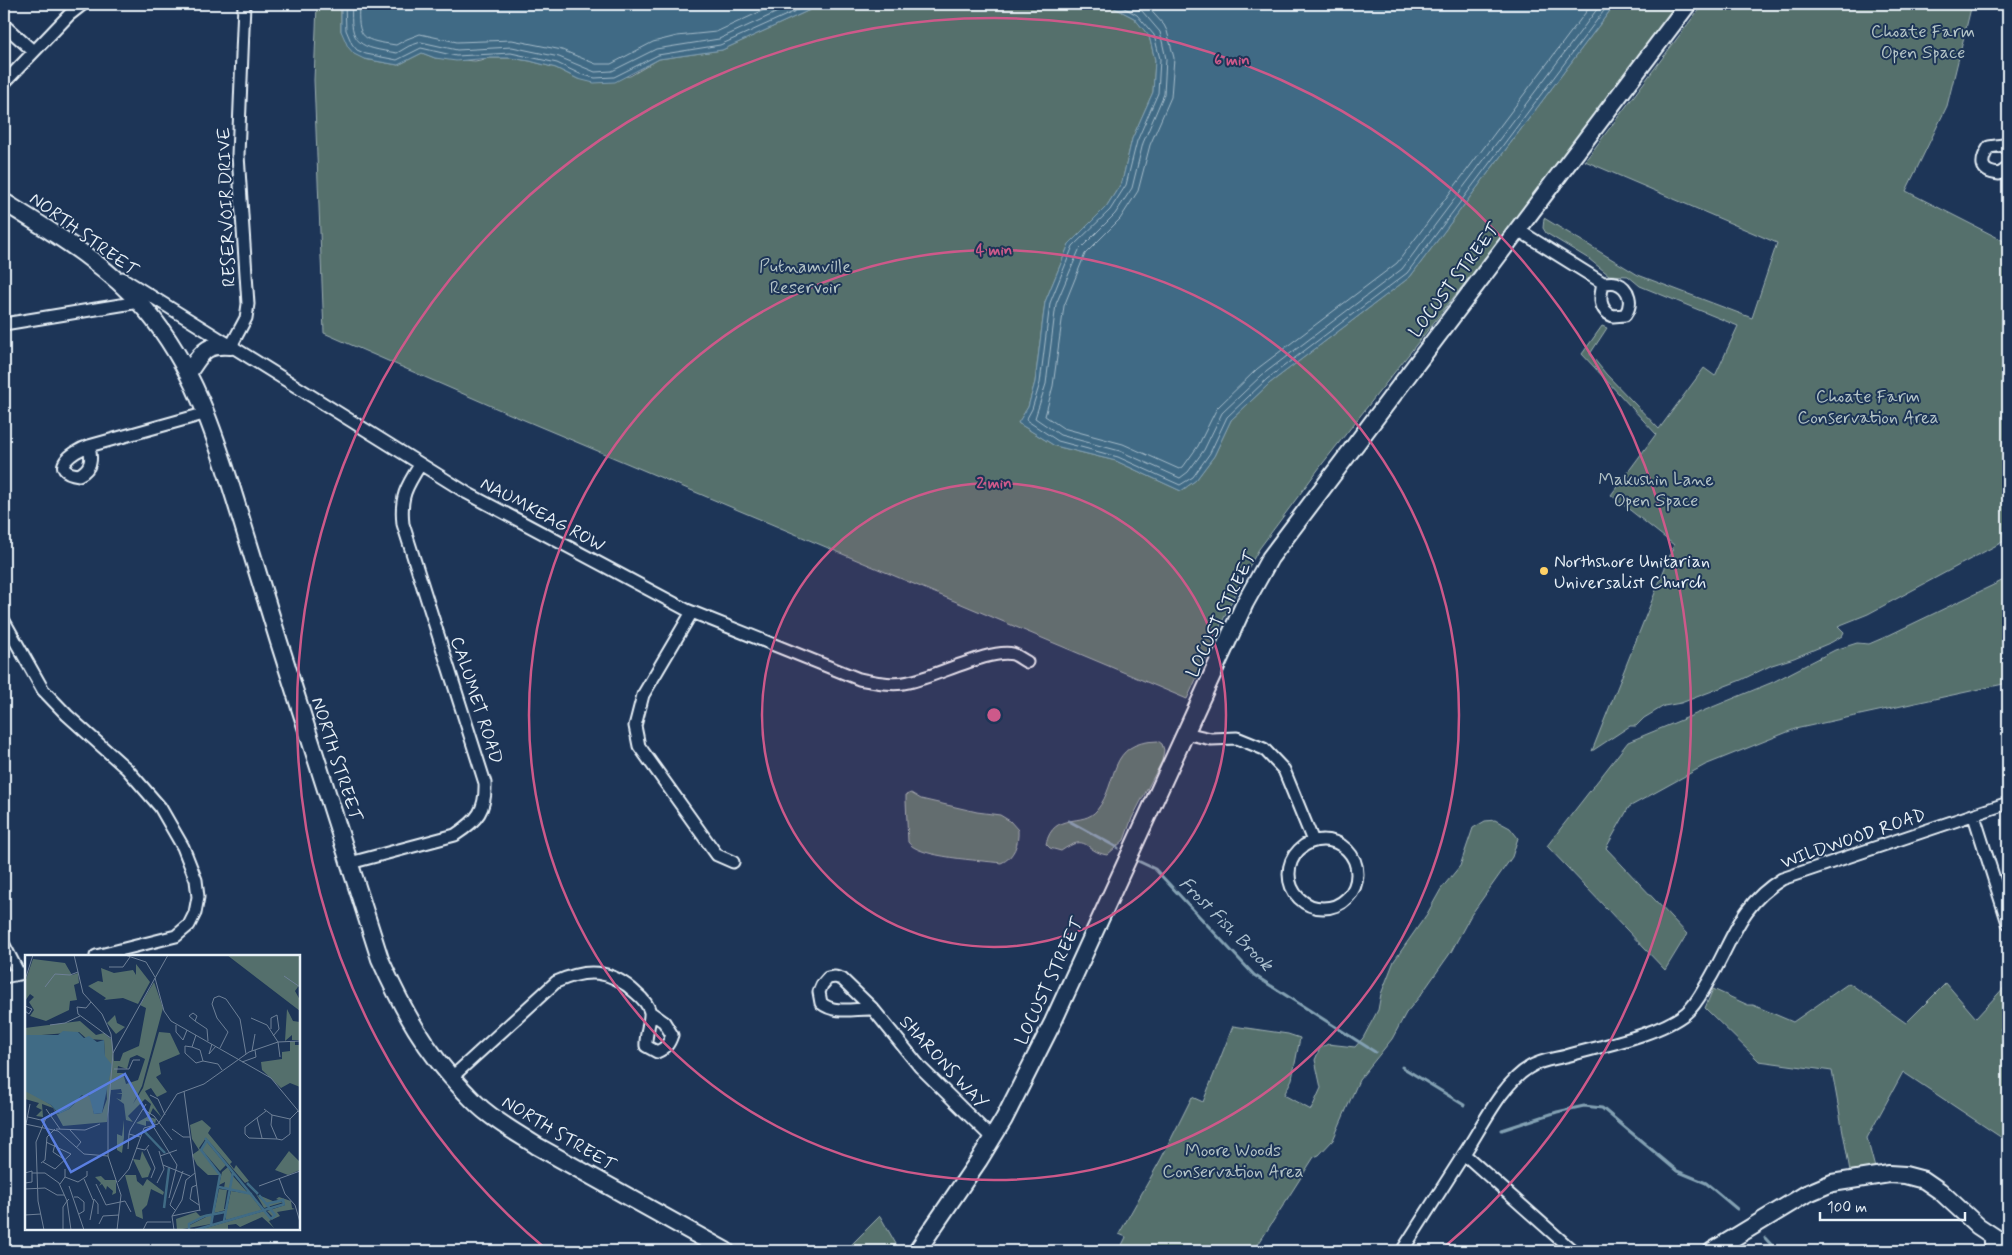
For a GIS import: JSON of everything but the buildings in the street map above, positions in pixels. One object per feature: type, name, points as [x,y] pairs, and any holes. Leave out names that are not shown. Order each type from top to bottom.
[{"type":"main road","name":"LOCUST STREET","points":[[917,1251],[992,1138],[1053,1022],[1245,603],[1270,558],[1688,4]]},
{"type":"main road","name":"NORTH STREET","points":[[4,202],[81,252],[128,290],[182,360],[219,445],[279,642],[380,959],[402,1007],[431,1054],[451,1078],[485,1111],[524,1138],[726,1251]]},
{"type":"main road","points":[[188,373],[209,347],[215,345],[231,346]]},
{"type":"main road","points":[[1712,1251],[1806,1194],[1832,1183],[1889,1174],[1905,1175],[1924,1180],[1940,1190],[1978,1226],[2008,1246]]},
{"type":"street","points":[[4,83],[69,15],[83,4]]},
{"type":"street","name":"RESERVOIR DRIVE","points":[[231,346],[246,318],[248,304],[238,156],[244,4]]},
{"type":"street","points":[[4,25],[33,51]]},
{"type":"street","points":[[2007,144],[1988,146],[1983,156],[1982,164],[1992,174],[1999,174],[2008,168]]},
{"type":"street","points":[[1518,230],[1603,283]]},
{"type":"street","name":"NAUMKEAG ROW","points":[[81,252],[467,493],[645,589],[692,612],[851,676],[884,684],[908,683],[992,655],[1013,654],[1027,662]]},
{"type":"street","points":[[4,324],[139,302]]},
{"type":"street","points":[[89,446],[206,413]]},
{"type":"street","name":"CALUMET ROAD","points":[[350,863],[455,835],[468,826],[478,815],[486,801],[485,783],[403,524],[401,506],[406,487],[420,465]]},
{"type":"street","points":[[692,612],[643,695],[637,710],[634,726],[639,746],[717,855],[733,862]]},
{"type":"street","points":[[4,621],[43,690],[67,715],[127,769],[160,807],[183,847],[196,880],[198,897],[195,913],[189,925],[176,936],[100,955]]},
{"type":"street","points":[[1185,733],[1211,739],[1237,738],[1264,749],[1284,770],[1313,841]]},
{"type":"street","name":"WILDWOOD ROAD","points":[[1402,1251],[1503,1093],[1516,1078],[1530,1066],[1645,1033],[1687,1012],[1714,973],[1743,916],[1765,890],[1803,871],[1974,816],[2008,803]]},
{"type":"street","points":[[1974,816],[2008,924]]},
{"type":"street","points":[[1313,841],[1330,841],[1346,848],[1353,858],[1357,869],[1352,891],[1345,900],[1335,906],[1323,908],[1314,906],[1297,896],[1292,888],[1289,869],[1292,860],[1297,851],[1313,841]]},
{"type":"street","points":[[4,944],[22,973],[4,977]]},
{"type":"street","points":[[451,1078],[556,982],[570,976],[585,972],[616,978],[626,982],[643,999],[650,1012]]},
{"type":"street","name":"SHARONS WAY","points":[[873,1008],[920,1067],[992,1138]]},
{"type":"street","points":[[1464,1154],[1573,1251]]},
{"type":"street","points":[[1990,1234],[1991,1251]]},
{"type":"green space","name":"Putnamville Reservoir","points":[[317,4],[341,4],[341,31],[364,59],[398,65],[422,53],[435,58],[475,61],[490,58],[510,58],[556,68],[578,79],[630,76],[659,59],[722,50],[823,4],[1107,4],[1134,18],[1149,36],[1155,60],[1153,92],[1132,139],[1122,182],[1106,207],[1069,244],[1045,302],[1035,382],[1028,407],[1018,423],[1055,446],[1116,461],[1181,491],[1196,480],[1214,456],[1231,420],[1270,383],[1410,277],[1615,4],[1681,4],[1561,161],[1323,463],[1259,549],[1240,583],[1187,699],[498,409],[324,333],[314,80]]},
{"type":"green space","name":"Choate Farm Conservation Area","points":[[1703,4],[1972,4],[1947,106],[1906,191],[2008,243],[2008,539],[1868,614],[1838,626],[1844,632],[1842,636],[1832,642],[1681,703],[1664,706],[1644,718],[1636,726],[1630,726],[1592,751],[1674,545],[1611,495],[1656,434],[1582,354],[1602,326],[1607,328],[1590,354],[1606,374],[1659,429],[1704,368],[1715,376],[1738,326],[1640,286],[1628,276],[1609,275],[1589,259],[1546,233],[1543,228],[1544,218],[1638,275],[1752,318],[1777,243],[1585,161]]},
{"type":"green space","points":[[2008,578],[2008,683],[1795,729],[1705,765],[1629,807],[1606,848],[1687,934],[1665,970],[1547,846],[1628,742],[1773,682],[1835,650],[1857,643],[1869,644],[1883,638]]},
{"type":"green space","points":[[1158,741],[1162,744],[1164,750],[1162,761],[1132,818],[1124,840],[1107,855],[1099,853],[1082,843],[1077,843],[1061,851],[1050,848],[1046,844],[1055,827],[1062,823],[1084,818],[1097,810],[1104,799],[1117,765],[1130,748],[1141,743]]},
{"type":"green space","points":[[911,793],[921,799],[977,812],[1000,815],[1010,821],[1018,830],[1018,840],[1015,849],[1006,861],[1001,863],[937,855],[914,847],[908,842],[906,795]]},
{"type":"green space","name":"Moore Woods Conservation Area","points":[[1495,820],[1510,828],[1518,838],[1512,857],[1471,915],[1451,952],[1406,1013],[1392,1039],[1359,1080],[1333,1140],[1319,1155],[1314,1157],[1254,1251],[1119,1251],[1126,1237],[1119,1234],[1161,1159],[1192,1097],[1203,1102],[1233,1026],[1288,1034],[1300,1038],[1292,1079],[1284,1095],[1311,1110],[1321,1088],[1315,1060],[1320,1048],[1328,1044],[1355,1047],[1363,1038],[1378,1010],[1381,994],[1394,961],[1427,914],[1441,889],[1460,866],[1473,828],[1485,821]]},
{"type":"green space","points":[[1849,983],[1906,1023],[1946,983],[1976,1018],[2008,983],[2008,1022],[2000,1029],[2008,1037],[2008,1142],[1903,1072],[1867,1138],[1875,1168],[1850,1171],[1832,1071],[1759,1061],[1705,1008],[1713,989],[1793,1022]]},
{"type":"green space","points":[[880,1216],[900,1251],[845,1251]]},
{"type":"water","points":[[341,4],[823,4],[722,50],[659,59],[615,82],[594,83],[578,79],[556,68],[510,58],[456,61],[435,58],[422,53],[398,65],[364,59],[354,54],[348,47],[341,31]]},
{"type":"water","points":[[1107,4],[1615,4],[1410,277],[1270,383],[1231,420],[1214,456],[1196,480],[1181,491],[1116,461],[1055,446],[1018,423],[1028,407],[1035,382],[1045,302],[1069,244],[1106,207],[1122,182],[1132,139],[1153,92],[1155,60],[1149,36],[1134,18]]},
{"type":"waterway","name":"Frost Fish Brook","points":[[1069,821],[1118,848]]},
{"type":"waterway","name":"Frost Fish Brook","points":[[1138,861],[1155,869],[1254,975],[1375,1052]]},
{"type":"waterway","name":"Frost Fish Brook","points":[[1402,1067],[1464,1105]]},
{"type":"waterway","name":"Frost Fish Brook","points":[[1502,1130],[1557,1112],[1584,1106],[1602,1108],[1677,1171],[1706,1183],[1737,1209]]},
{"type":"waterway","name":"Frost Fish Brook","points":[[1765,1238],[1777,1251]]},
{"type":"place","name":"Northshore Unitarian Universalist Church","points":[[1544,571]]},
{"type":"park label","name":"Choate Farm Open Space","points":[[1923,41]]},
{"type":"park label","name":"Makushin Lane Open Space","points":[[1656,489]]}]
